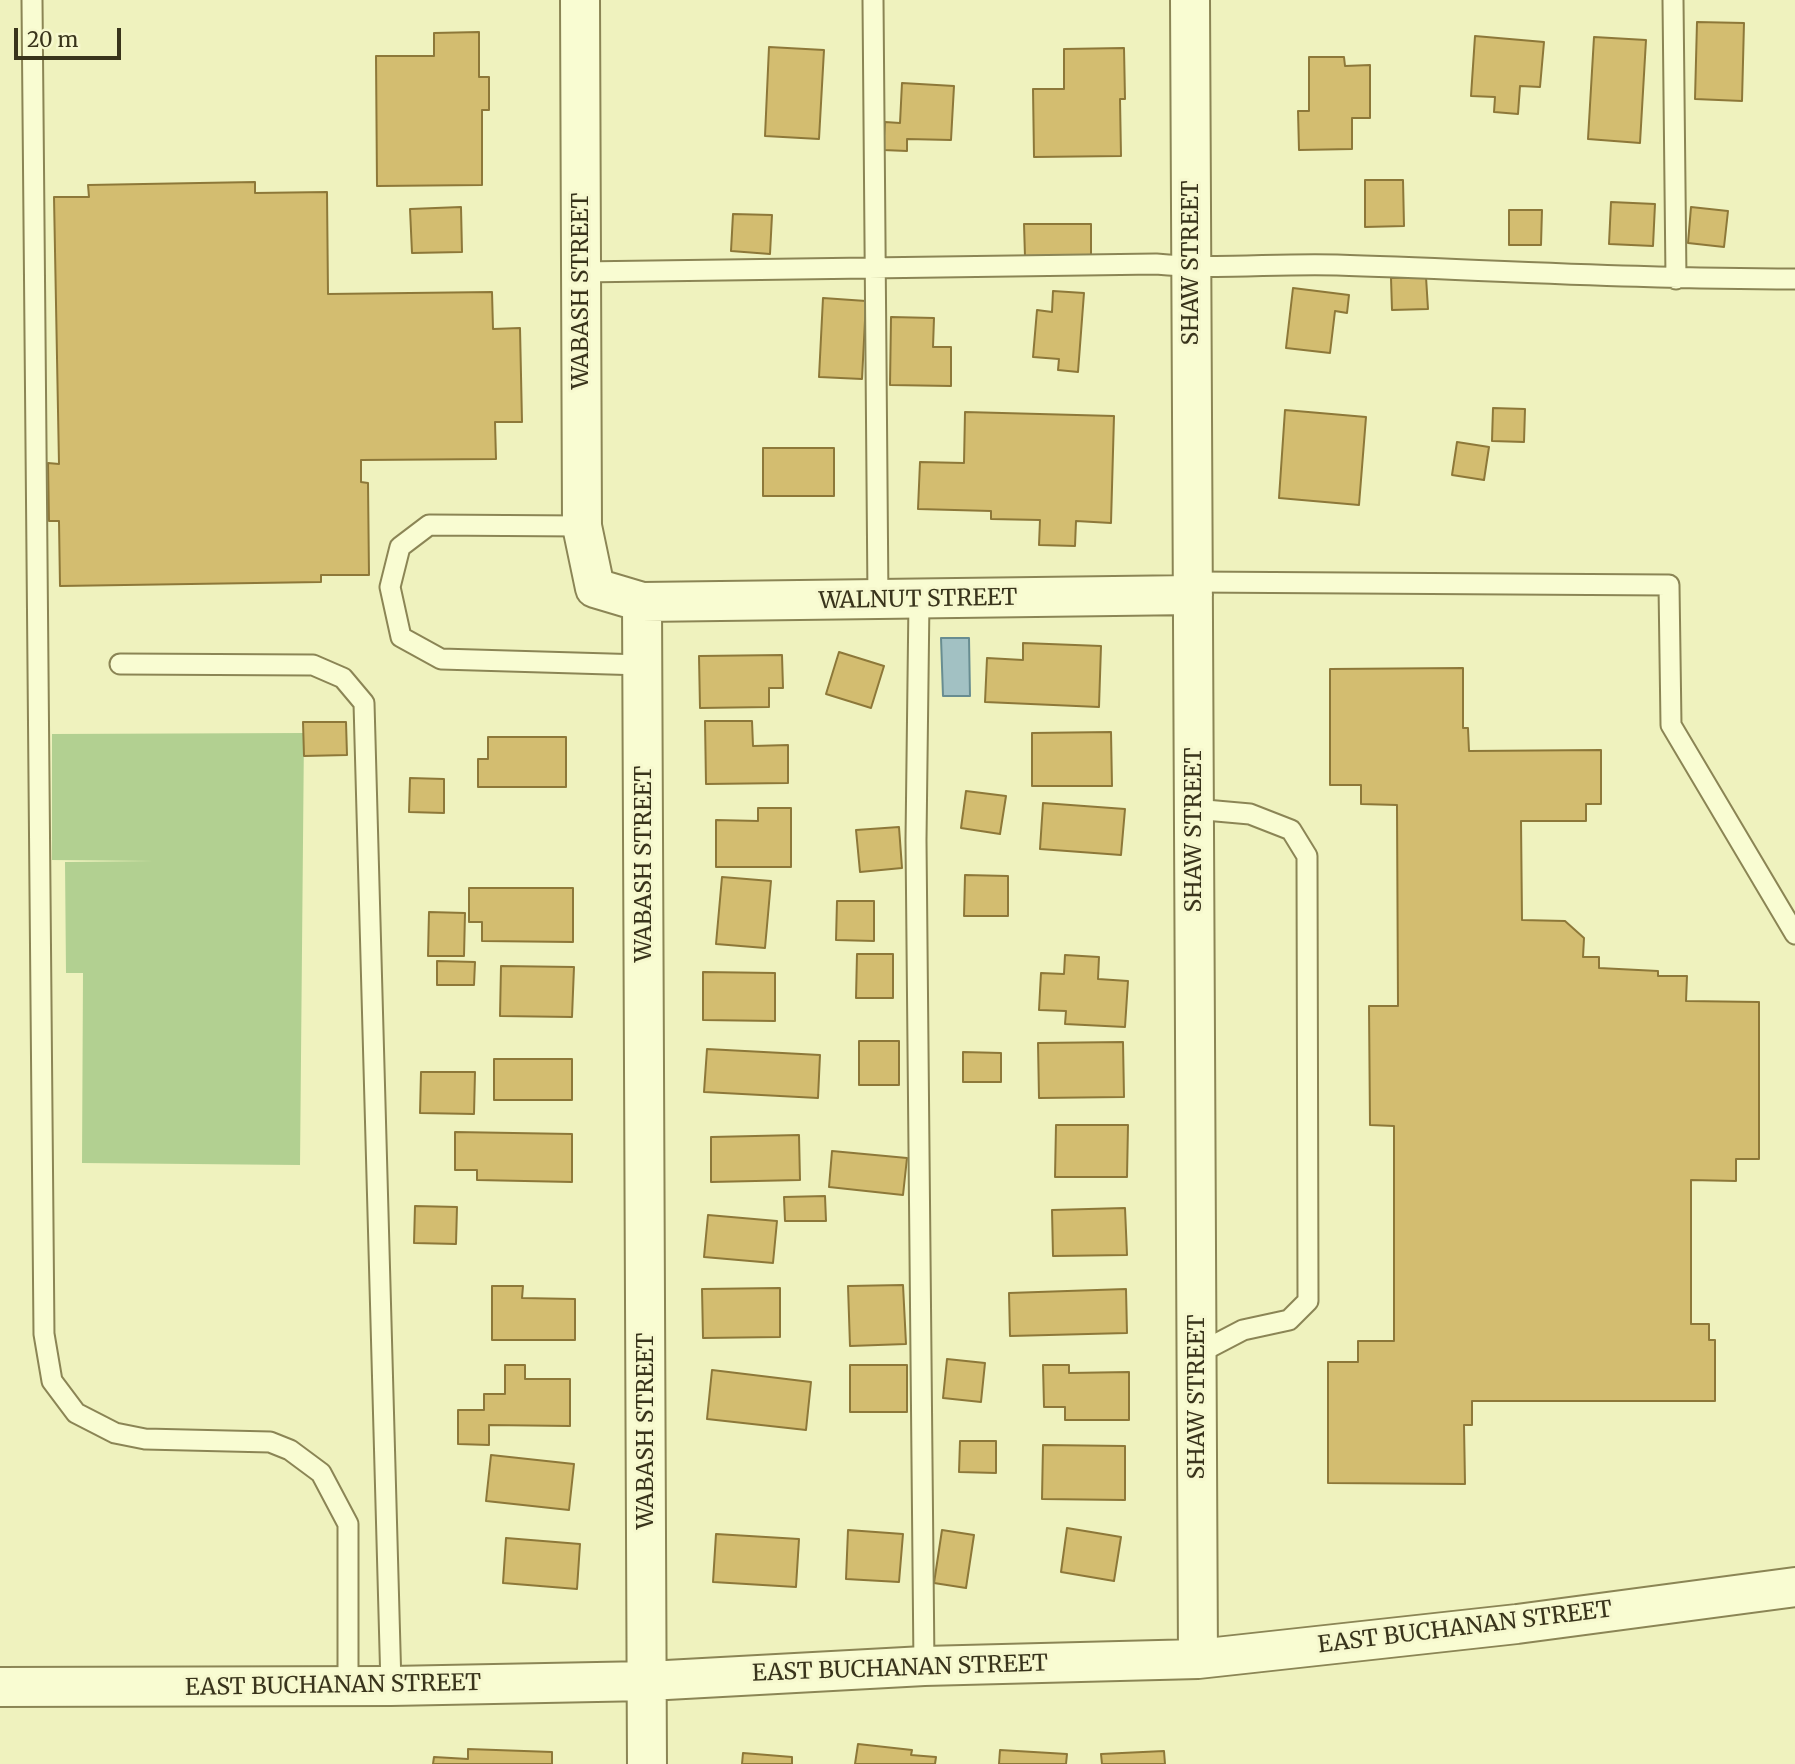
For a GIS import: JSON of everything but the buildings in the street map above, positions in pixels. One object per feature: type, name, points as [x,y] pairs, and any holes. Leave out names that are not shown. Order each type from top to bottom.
[{"type":"street","name":"WABASH STREET","points":[[580,0],[582,526],[595,588],[642,603],[647,1764]]},
{"type":"street","name":"SHAW STREET","points":[[1190,0],[1198,1659]]},
{"type":"street","name":"WALNUT STREET","points":[[642,603],[919,600],[1193,589]]},
{"type":"street","name":"EAST BUCHANAN STREET","points":[[0,1687],[391,1686],[648,1681],[924,1665],[1198,1659],[1517,1624],[1795,1587]]},
{"type":"lane","points":[[32,0],[44,1334],[52,1381],[76,1413],[116,1433],[145,1439],[270,1442],[290,1450],[321,1473],[348,1524],[348,1686]]},
{"type":"lane","points":[[873,0],[878,600]]},
{"type":"lane","points":[[1673,0],[1676,279]]},
{"type":"lane","points":[[580,272],[1156,264],[1191,267],[1333,265],[1676,279],[1795,279]]},
{"type":"lane","points":[[582,526],[429,525],[400,547],[390,587],[401,638],[441,659],[643,665]]},
{"type":"lane","points":[[1193,589],[1670,585],[1671,725],[1795,934]]},
{"type":"lane","points":[[919,600],[916,840],[924,1665]]},
{"type":"lane","points":[[120,664],[313,665],[343,678],[364,703],[391,1686]]},
{"type":"lane","points":[[1194,809],[1250,814],[1292,830],[1307,856],[1308,1301],[1289,1320],[1243,1331],[1197,1354]]},
{"type":"green space","points":[[304,733],[300,1165],[82,1163],[83,973],[66,973],[65,862],[153,861],[52,860],[52,734]]},
{"type":"water","points":[[941,638],[969,638],[970,696],[943,696]]}]
